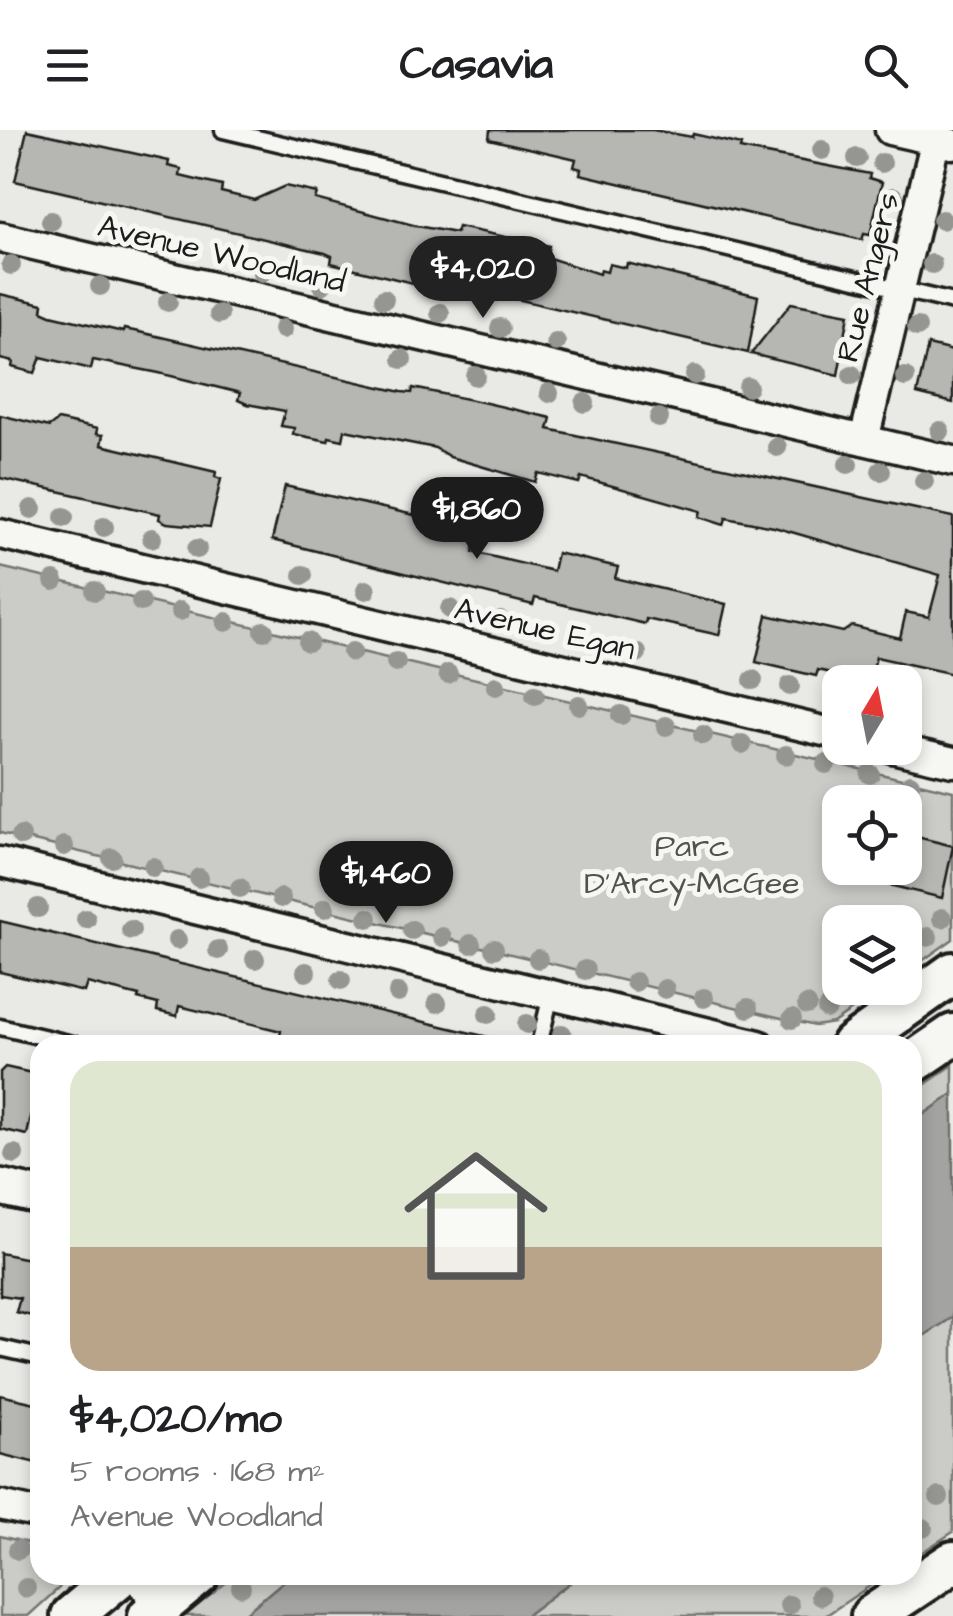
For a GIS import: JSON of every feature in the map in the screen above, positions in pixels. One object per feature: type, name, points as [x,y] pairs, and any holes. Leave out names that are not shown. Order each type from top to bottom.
[{"type":"main road","points":[[866,1035],[953,974]]},
{"type":"main road","points":[[922,1056],[953,1035]]},
{"type":"main road","points":[[922,1583],[953,1562]]},
{"type":"main road","points":[[72,1616],[109,1585]]},
{"type":"main road","points":[[155,1611],[186,1585]]},
{"type":"main road","points":[[872,1616],[918,1585]]},
{"type":"street","points":[[890,130],[942,138]]},
{"type":"street","name":"Rue Angers","points":[[864,440],[942,138]]},
{"type":"street","name":"Avenue Woodland","points":[[0,237],[953,462]]},
{"type":"street","name":"Avenue Egan","points":[[0,534],[822,731]]},
{"type":"street","points":[[922,755],[953,762]]},
{"type":"street","points":[[0,862],[717,1035]]},
{"type":"street","points":[[0,1187],[30,1194]]},
{"type":"street","points":[[0,1504],[30,1512]]},
{"type":"street","points":[[141,1585],[155,1611]]},
{"type":"lane","points":[[223,130],[953,302]]},
{"type":"lane","points":[[541,1035],[551,995]]},
{"type":"lane","points":[[0,1027],[34,1035]]},
{"type":"lane","points":[[0,1348],[30,1355]]},
{"type":"green space","name":"Parc D'Arcy-McGee","points":[[0,567],[822,760],[822,765],[842,765],[953,791],[953,939],[922,961],[922,905],[822,905],[822,1005],[859,1005],[833,1023],[815,1026],[0,833]]},
{"type":"green space","points":[[953,1065],[953,1094],[922,1116],[922,1087]]},
{"type":"green space","points":[[953,1317],[953,1532],[922,1552],[922,1337]]},
{"type":"green space","points":[[0,1536],[30,1544],[30,1585],[61,1585],[28,1616],[0,1616]]},
{"type":"green space","points":[[223,1585],[279,1585],[242,1616],[185,1616]]},
{"type":"green space","points":[[567,1585],[871,1585],[825,1616],[525,1616]]},
{"type":"shaded area","points":[[953,1094],[953,1317],[922,1337],[922,1116]]},
{"type":"shaded area","points":[[279,1585],[567,1585],[525,1616],[242,1616]]},
{"type":"building","points":[[27,130],[169,161],[168,166],[181,169],[180,176],[222,186],[221,192],[254,200],[285,186],[317,193],[315,199],[417,226],[456,233],[458,227],[549,246],[546,257],[599,274],[600,270],[607,272],[609,264],[626,268],[627,263],[758,296],[748,353],[439,281],[437,289],[331,263],[332,256],[325,253],[15,181]]},
{"type":"building","points":[[490,130],[653,130],[692,137],[693,134],[741,145],[740,149],[870,174],[869,178],[882,182],[870,235],[864,234],[862,240],[580,174],[581,169],[574,167],[576,159],[489,139]]},
{"type":"building","points":[[0,294],[43,304],[42,311],[51,315],[123,332],[139,332],[402,392],[412,393],[413,388],[482,402],[551,418],[548,429],[953,517],[953,674],[876,657],[874,665],[822,665],[816,676],[756,662],[767,615],[843,632],[852,626],[900,638],[906,612],[929,617],[940,575],[774,527],[726,518],[724,525],[699,517],[701,511],[581,477],[579,483],[538,473],[535,482],[450,457],[435,448],[345,430],[343,440],[293,434],[294,428],[281,426],[285,411],[247,404],[238,400],[240,393],[159,373],[93,360],[91,369],[41,357],[35,373],[0,359]]},
{"type":"building","points":[[791,303],[849,314],[838,375],[751,354]]},
{"type":"building","points":[[928,345],[953,351],[953,403],[917,394]]},
{"type":"building","points":[[0,415],[49,427],[58,420],[97,429],[96,434],[103,435],[101,445],[216,472],[215,477],[221,479],[210,527],[167,523],[159,519],[160,514],[0,478]]},
{"type":"building","points":[[285,486],[472,528],[470,536],[477,537],[473,552],[553,571],[557,553],[618,567],[615,578],[726,604],[719,635],[646,619],[645,624],[535,598],[533,605],[272,540]]},
{"type":"building","points":[[922,838],[953,846],[942,898],[889,885],[922,885]]},
{"type":"building","points":[[0,921],[480,1035],[280,1035],[281,1031],[179,1006],[177,1016],[157,1011],[158,1004],[138,999],[139,996],[87,983],[84,992],[0,972]]},
{"type":"building","points":[[5,1067],[30,1073],[27,1135],[0,1129],[0,1072]]},
{"type":"building","points":[[0,1253],[29,1259],[30,1254],[30,1316],[16,1312],[20,1298],[0,1295]]},
{"type":"building","points":[[0,1395],[30,1402],[30,1462],[0,1454]]}]
